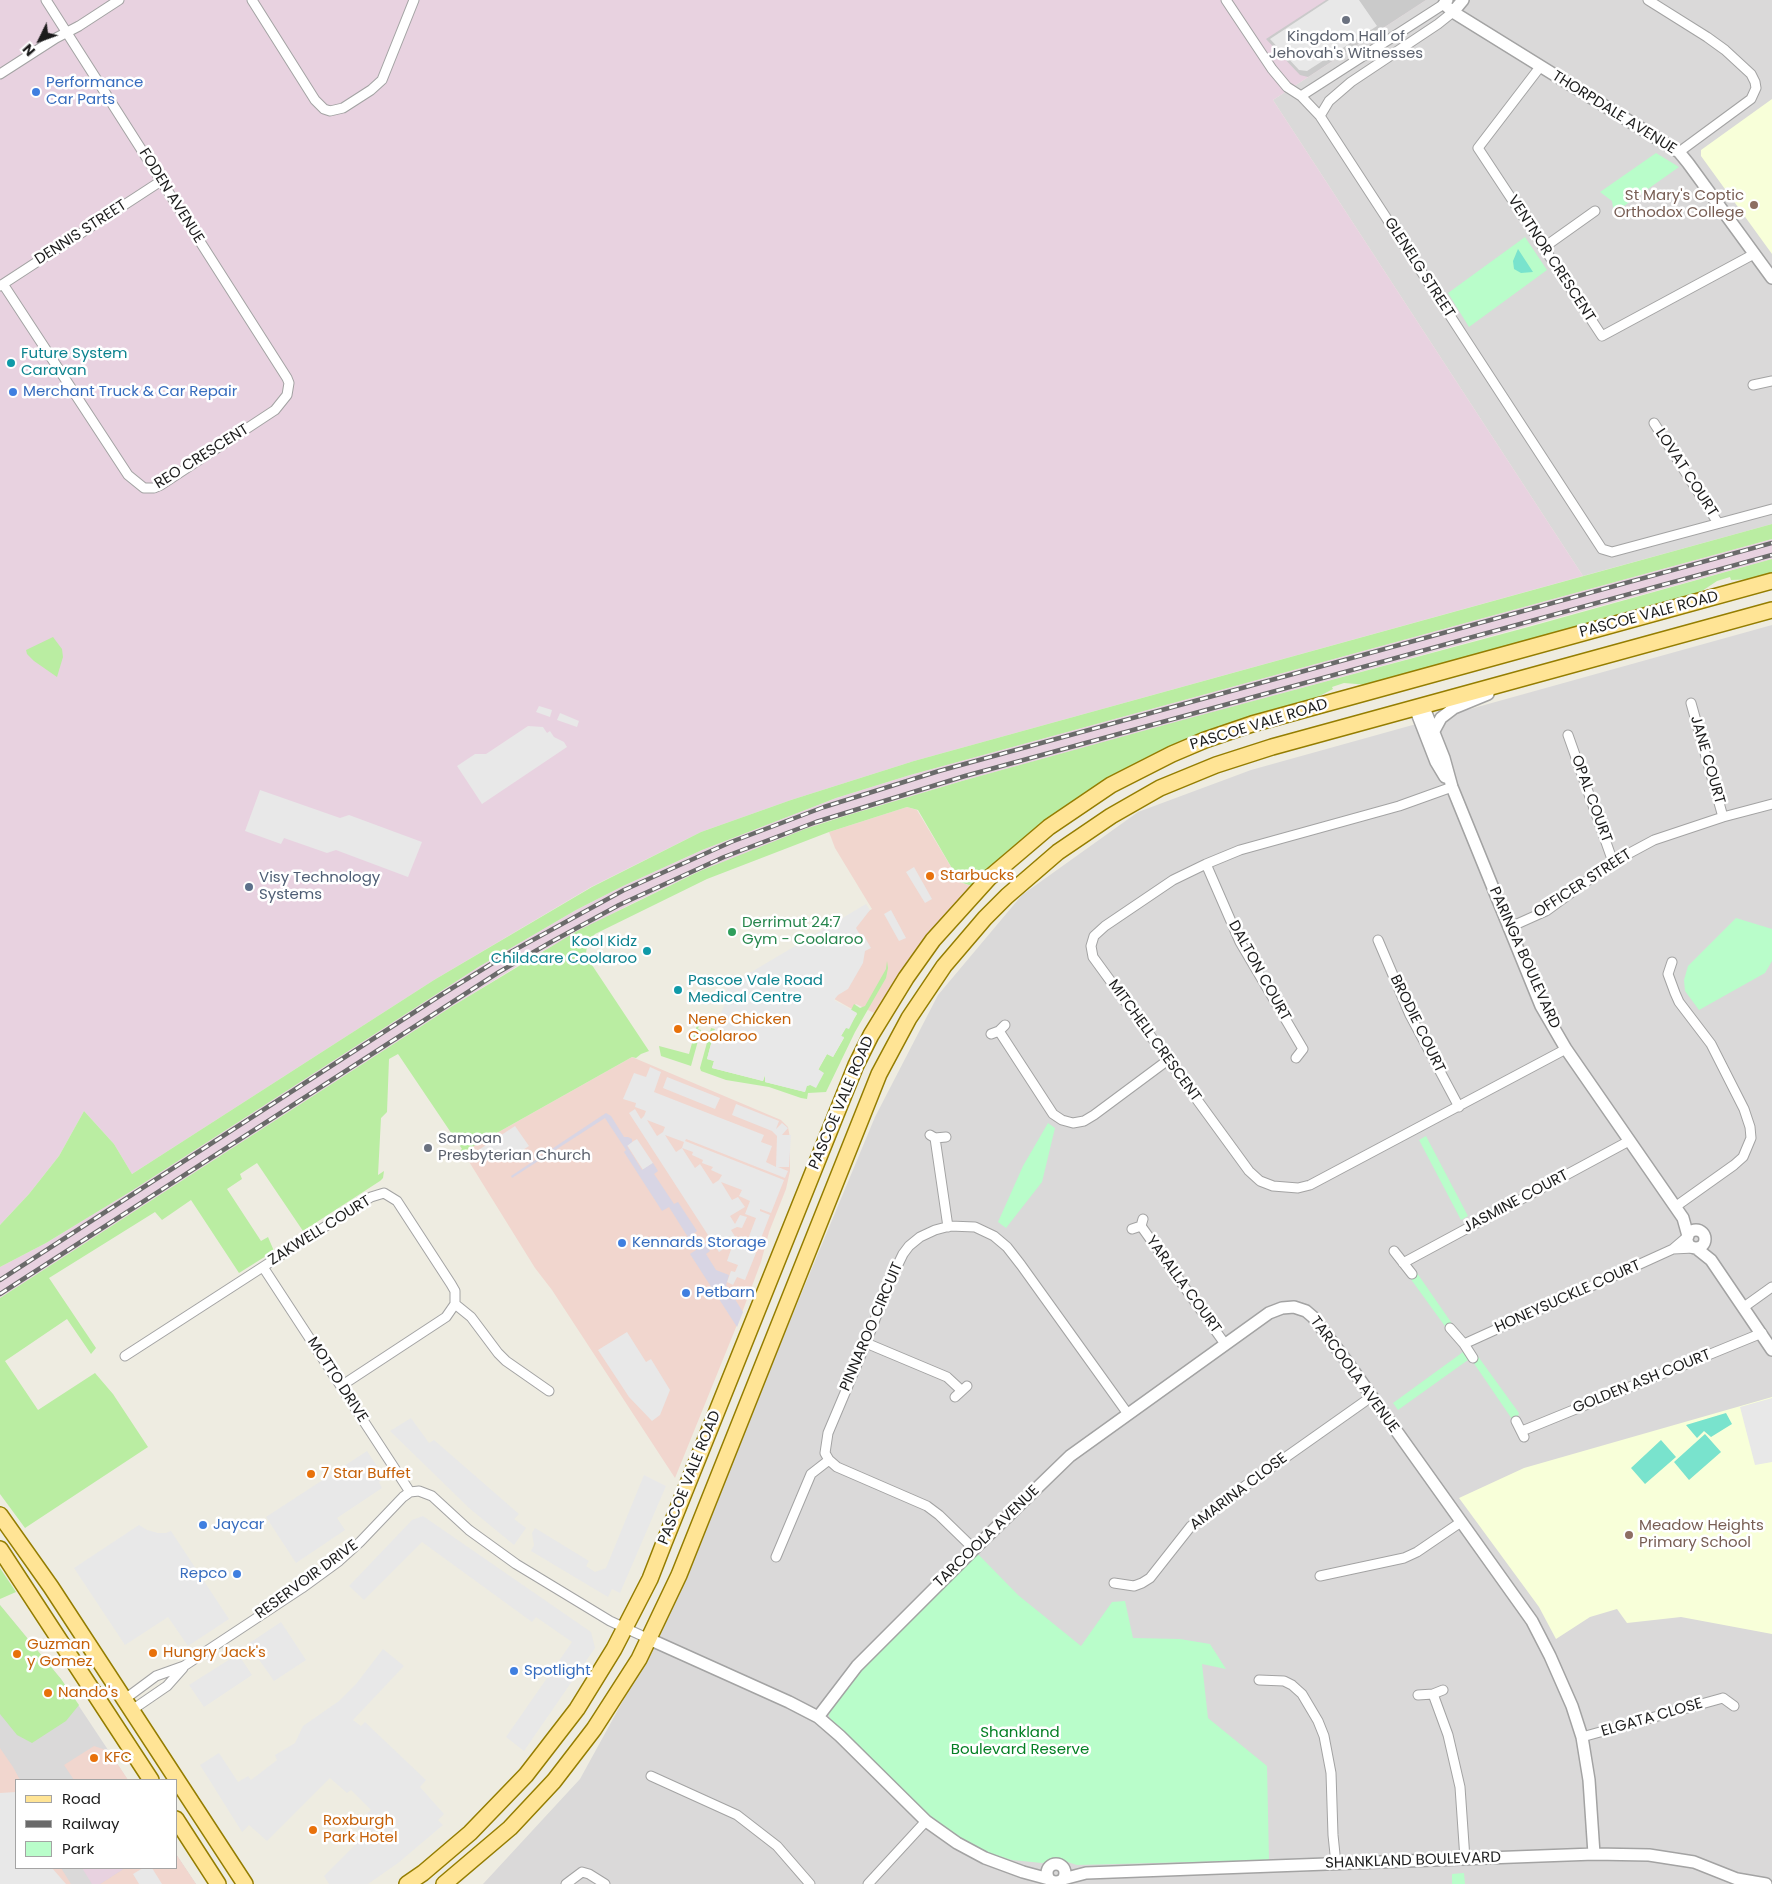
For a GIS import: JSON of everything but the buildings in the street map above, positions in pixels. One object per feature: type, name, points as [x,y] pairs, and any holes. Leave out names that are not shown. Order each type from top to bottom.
[{"type":"main road","name":"PASCOE VALE ROAD","points":[[407,1884],[423,1873],[470,1833],[548,1749],[589,1691],[626,1628],[664,1543],[830,1128],[871,1035],[906,978],[933,940],[989,878],[1049,827],[1111,785],[1172,754],[1252,724],[1772,581]]},
{"type":"main road","name":"PASCOE VALE ROAD","points":[[444,1884],[533,1806],[575,1756],[615,1697],[649,1639],[683,1566],[879,1074],[899,1035],[944,966],[1007,896],[1058,852],[1117,812],[1182,778],[1241,756],[1771,610]]},
{"type":"main road","points":[[1411,681],[1419,706]]},
{"type":"main road","points":[[830,1128],[853,1136]]},
{"type":"main road","points":[[0,1515],[51,1588],[177,1779]]},
{"type":"main road","points":[[0,1549],[150,1779]]},
{"type":"main road","points":[[109,1716],[128,1704]]},
{"type":"main road","points":[[178,1781],[245,1884]]},
{"type":"main road","points":[[178,1823],[218,1884]]},
{"type":"main road","points":[[470,1833],[480,1839],[497,1839]]},
{"type":"street","name":"FODEN AVENUE","points":[[46,0],[287,378],[289,383],[287,396]]},
{"type":"street","points":[[0,74],[119,0]]},
{"type":"street","points":[[252,0],[315,100],[324,109],[330,111],[343,108],[371,90],[382,80],[414,0]]},
{"type":"street","name":"GLENELG STREET","points":[[1226,0],[1272,69],[1288,87],[1301,96],[1320,116],[1599,546],[1605,551],[1612,552],[1718,523]]},
{"type":"street","points":[[1301,96],[1448,5],[1463,0]]},
{"type":"street","points":[[1648,0],[1725,50],[1751,74],[1755,82],[1756,88],[1752,99],[1679,152]]},
{"type":"street","points":[[1320,116],[1329,101],[1351,82],[1438,24],[1448,5]]},
{"type":"street","name":"THORPDALE AVENUE","points":[[1448,5],[1540,67],[1679,152],[1772,278]]},
{"type":"street","name":"VENTNOR CRESCENT","points":[[1540,67],[1478,148],[1602,336],[1754,254]]},
{"type":"street","name":"DENNIS STREET","points":[[1,285],[162,181]]},
{"type":"street","points":[[1543,248],[1595,211]]},
{"type":"street","name":"REO CRESCENT","points":[[1,285],[128,475],[144,488],[154,488],[161,485],[275,410],[287,396]]},
{"type":"street","points":[[1754,385],[1772,381]]},
{"type":"street","name":"LOVAT COURT","points":[[1654,423],[1718,523]]},
{"type":"street","points":[[1718,523],[1772,508]]},
{"type":"street","points":[[1434,732],[1442,718],[1454,708],[1499,689],[1501,684]]},
{"type":"street","name":"JANE COURT","points":[[1690,703],[1722,816]]},
{"type":"street","name":"PARINGA BOULEVARD","points":[[1419,706],[1434,732],[1452,786],[1541,1006],[1566,1049],[1675,1207],[1691,1234]]},
{"type":"street","name":"PARINGA BOULEVARD","points":[[1419,706],[1436,762],[1452,786]]},
{"type":"street","name":"OPAL COURT","points":[[1568,735],[1613,862]]},
{"type":"street","name":"MITCHELL CRESCENT","points":[[1452,786],[1399,806],[1240,850],[1206,864],[1173,880],[1105,926],[1094,936],[1090,946],[1093,957],[1249,1171],[1260,1180],[1273,1186],[1298,1188],[1310,1185],[1566,1049]]},
{"type":"street","name":"OFFICER STREET","points":[[1508,928],[1546,911],[1613,862],[1654,840],[1722,816],[1772,804]]},
{"type":"street","name":"DALTON COURT","points":[[1206,864],[1240,942],[1303,1048]]},
{"type":"street","name":"BRODIE COURT","points":[[1383,932],[1374,941],[1410,1015],[1459,1107]]},
{"type":"street","points":[[1672,962],[1668,974],[1679,1002],[1711,1044],[1744,1109],[1750,1127],[1751,1138],[1743,1156],[1734,1165],[1675,1207]]},
{"type":"street","points":[[998,1030],[1053,1114],[1062,1120],[1073,1123],[1084,1121],[1094,1115],[1168,1060]]},
{"type":"street","points":[[1296,1058],[1303,1048],[1312,1048]]},
{"type":"street","points":[[946,1137],[932,1136],[948,1226]]},
{"type":"street","name":"JASMINE COURT","points":[[1403,1263],[1629,1141]]},
{"type":"street","name":"ZAKWELL COURT","points":[[125,1356],[371,1197],[384,1193],[397,1201],[451,1284],[455,1291],[455,1304]]},
{"type":"street","name":"YARALLA COURT","points":[[1138,1225],[1225,1344]]},
{"type":"street","name":"PINNAROO CIRCUIT","points":[[829,1460],[825,1453],[828,1433],[903,1254],[920,1237],[948,1226],[975,1227],[994,1236],[1007,1247],[1128,1414]]},
{"type":"street","points":[[1711,1260],[1704,1234],[1691,1234],[1688,1244],[1711,1260],[1772,1350]]},
{"type":"street","name":"HONEYSUCKLE COURT","points":[[1464,1344],[1672,1249],[1691,1234]]},
{"type":"street","points":[[1695,1248],[1702,1246],[1706,1240]]},
{"type":"street","name":"HONEYSUCKLE COURT","points":[[1672,1249],[1695,1248]]},
{"type":"street","points":[[1394,1251],[1412,1274]]},
{"type":"street","name":"MOTTO DRIVE","points":[[263,1267],[410,1492]]},
{"type":"street","points":[[1744,1307],[1772,1287]]},
{"type":"street","points":[[340,1386],[446,1317],[455,1304],[471,1318],[506,1361],[549,1391]]},
{"type":"street","name":"TARCOOLA AVENUE","points":[[818,1717],[857,1666],[1070,1456],[1268,1313],[1282,1308],[1294,1307],[1306,1311],[1313,1317],[1342,1355],[1532,1621],[1572,1706],[1582,1737],[1589,1780],[1594,1854]]},
{"type":"street","points":[[1450,1328],[1473,1358]]},
{"type":"street","name":"GOLDEN ASH COURT","points":[[1516,1421],[1523,1434],[1762,1333]]},
{"type":"street","points":[[866,1343],[947,1377],[961,1391]]},
{"type":"street","name":"AMARINA CLOSE","points":[[1112,1582],[1134,1586],[1142,1584],[1150,1578],[1191,1526],[1371,1397]]},
{"type":"street","points":[[775,1559],[811,1474],[829,1460],[854,1475],[927,1506],[974,1549]]},
{"type":"street","points":[[410,1492],[419,1491],[432,1496],[469,1530],[505,1556],[575,1601],[649,1639]]},
{"type":"street","name":"RESERVOIR DRIVE","points":[[128,1704],[156,1676],[184,1666],[302,1588],[360,1542],[410,1492]]},
{"type":"street","points":[[1317,1576],[1404,1558],[1417,1552],[1461,1522]]},
{"type":"street","name":"SHANKLAND BOULEVARD","points":[[649,1639],[818,1717],[840,1736],[926,1821],[957,1843],[984,1858],[1056,1881],[1086,1874],[1594,1854],[1649,1855],[1694,1862],[1739,1882],[1769,1882]]},
{"type":"street","name":"RESERVOIR DRIVE","points":[[128,1704],[167,1686],[184,1666]]},
{"type":"street","points":[[1259,1680],[1284,1681],[1292,1685],[1302,1694],[1318,1721],[1324,1736],[1332,1773],[1333,1835],[1336,1864]]},
{"type":"street","points":[[1418,1695],[1433,1694],[1442,1690]]},
{"type":"street","name":"ELGATA CLOSE","points":[[1582,1737],[1723,1693],[1734,1706]]},
{"type":"street","points":[[1433,1694],[1448,1735],[1460,1787],[1464,1859]]},
{"type":"street","points":[[651,1776],[737,1814],[777,1846],[810,1884]]},
{"type":"street","points":[[868,1884],[926,1821]]},
{"type":"street","points":[[1057,1864],[1063,1867],[1065,1872],[1056,1881],[1047,1872],[1049,1866],[1057,1864]]},
{"type":"street","name":"SHANKLAND BOULEVARD","points":[[1014,1868],[1049,1866]]},
{"type":"street","name":"SHANKLAND BOULEVARD","points":[[1063,1867],[1086,1874]]},
{"type":"street","points":[[566,1884],[582,1872],[605,1884]]},
{"type":"shaded area","points":[[0,0],[1426,0],[1273,100],[1583,576],[914,761],[791,800],[701,832],[591,887],[434,980],[132,1174],[114,1144],[84,1111],[59,1156],[29,1194],[0,1225]]},
{"type":"shaded area","name":"Kingdom Hall of Jehovah's Witnesses","points":[[1326,0],[1426,0],[1308,77],[1300,75],[1266,39]]},
{"type":"shaded area","name":"Kingdom Hall of Jehovah's Witnesses","points":[[1329,0],[1359,0],[1377,26],[1307,71],[1299,70],[1270,39]]},
{"type":"shaded area","points":[[1426,0],[1772,0],[1772,524],[1583,576],[1273,100]]},
{"type":"shaded area","name":"St Mary's Coptic Orthodox College","points":[[1772,99],[1772,254],[1701,156],[1701,150]]},
{"type":"shaded area","points":[[1518,249],[1533,272],[1521,273],[1514,269],[1513,261]]},
{"type":"shaded area","points":[[1772,539],[1772,559],[962,781],[825,822],[700,871],[629,905],[537,954],[451,1007],[0,1298],[0,1267],[46,1243],[133,1190],[480,966],[576,910],[702,850],[836,798],[910,775]]},
{"type":"shaded area","points":[[1772,625],[1772,1884],[483,1884],[580,1779],[659,1635],[875,1117],[938,995],[1022,895],[1138,812],[1251,770]]},
{"type":"shaded area","points":[[539,706],[552,710],[550,717],[536,712]]},
{"type":"shaded area","points":[[560,713],[579,721],[577,727],[557,720]]},
{"type":"shaded area","points":[[528,726],[543,727],[547,733],[550,731],[554,737],[564,742],[567,747],[482,804],[457,766],[475,754],[486,754]]},
{"type":"shaded area","points":[[260,790],[340,818],[349,815],[422,842],[408,877],[336,850],[327,853],[284,838],[281,844],[245,831]]},
{"type":"shaded area","points":[[907,807],[917,810],[960,882],[979,889],[882,1017],[856,1004],[852,1009],[774,965],[872,909],[835,848],[829,832]]},
{"type":"shaded area","points":[[914,867],[932,899],[925,903],[906,872]]},
{"type":"shaded area","points":[[866,904],[870,910],[856,928],[860,935],[863,934],[871,948],[865,951],[863,963],[848,989],[834,1000],[857,1013],[849,1029],[846,1028],[841,1036],[844,1037],[833,1057],[827,1054],[818,1069],[824,1073],[816,1088],[810,1085],[807,1086],[805,1092],[765,1082],[765,1075],[763,1081],[712,1068],[714,1061],[707,1059],[715,1029],[729,993],[726,987]]},
{"type":"shaded area","points":[[891,910],[906,938],[899,941],[884,914]]},
{"type":"shaded area","points":[[632,1057],[781,1120],[788,1127],[790,1138],[790,1171],[786,1189],[769,1232],[761,1262],[743,1310],[675,1478],[552,1290],[535,1268],[463,1152]]},
{"type":"shaded area","points":[[650,1067],[661,1072],[654,1092],[764,1135],[761,1142],[772,1146],[766,1162],[776,1167],[777,1136],[772,1131],[732,1115],[736,1104],[779,1121],[776,1129],[782,1123],[788,1128],[782,1135],[791,1135],[789,1167],[778,1167],[788,1171],[785,1178],[686,1139],[685,1141],[784,1180],[771,1213],[760,1209],[760,1211],[770,1215],[756,1251],[745,1247],[756,1218],[745,1214],[750,1201],[739,1196],[742,1190],[721,1182],[732,1200],[738,1197],[745,1207],[730,1216],[735,1224],[740,1215],[747,1217],[742,1228],[737,1227],[731,1230],[737,1240],[719,1252],[629,1113],[635,1109],[641,1119],[644,1116],[646,1111],[635,1107],[636,1103],[623,1099],[634,1073],[646,1077]],"holes":[[[647,1120],[665,1127],[663,1132],[657,1136]],[[665,1135],[684,1142],[682,1148],[676,1152]],[[682,1148],[693,1152],[692,1155],[703,1160],[702,1163],[713,1167],[711,1170],[722,1175],[719,1180],[713,1184],[700,1164],[695,1168]]]},
{"type":"shaded area","points":[[667,1077],[720,1098],[715,1109],[663,1088]]},
{"type":"shaded area","points":[[606,1113],[611,1116],[624,1137],[632,1139],[632,1142],[627,1146],[642,1170],[653,1163],[658,1171],[654,1174],[674,1204],[678,1202],[697,1231],[693,1234],[699,1243],[703,1241],[710,1251],[706,1254],[716,1270],[729,1275],[726,1285],[743,1312],[737,1327],[690,1254],[696,1250],[669,1207],[662,1211],[624,1152],[626,1150],[605,1118],[512,1178],[511,1176]]},
{"type":"shaded area","points":[[515,1126],[529,1146],[505,1162],[498,1152],[484,1161],[477,1151]]},
{"type":"shaded area","points":[[637,1139],[653,1163],[643,1170],[627,1145]]},
{"type":"shaded area","points":[[733,1244],[756,1253],[745,1280],[737,1277],[733,1285],[727,1282],[731,1271],[735,1272],[738,1265],[727,1261]]},
{"type":"shaded area","points":[[627,1332],[646,1362],[651,1359],[670,1390],[660,1415],[652,1421],[629,1397],[598,1350]]},
{"type":"shaded area","name":"Meadow Heights Primary School","points":[[1772,1397],[1772,1634],[1681,1617],[1627,1623],[1617,1609],[1590,1617],[1556,1639],[1539,1607],[1459,1498],[1524,1468]]},
{"type":"shaded area","points":[[1772,1398],[1772,1462],[1755,1465],[1740,1407]]},
{"type":"shaded area","points":[[1726,1413],[1732,1424],[1711,1437],[1704,1431],[1697,1438],[1686,1425]]},
{"type":"shaded area","points":[[411,1418],[429,1443],[434,1440],[519,1514],[514,1519],[526,1528],[514,1545],[469,1508],[390,1431]]},
{"type":"shaded area","points":[[1705,1434],[1721,1452],[1689,1480],[1674,1462]]},
{"type":"shaded area","points":[[1661,1440],[1676,1457],[1645,1484],[1631,1468]]},
{"type":"shaded area","points":[[367,1451],[385,1478],[379,1482],[382,1488],[337,1518],[345,1530],[296,1563],[266,1517]]},
{"type":"shaded area","points":[[644,1475],[666,1486],[620,1593],[612,1589],[608,1597],[531,1551],[534,1545],[532,1533],[535,1528],[589,1561],[586,1566],[595,1572],[606,1568]]},
{"type":"shaded area","points":[[423,1516],[591,1632],[595,1648],[524,1751],[506,1737],[572,1642],[536,1617],[532,1622],[422,1542],[364,1600],[349,1586],[412,1520]]},
{"type":"shaded area","points":[[139,1525],[147,1530],[158,1533],[171,1531],[229,1619],[188,1646],[168,1617],[125,1645],[74,1568]]},
{"type":"shaded area","points":[[0,1605],[61,1679],[127,1779],[15,1779],[15,1869],[178,1869],[178,1857],[196,1884],[0,1884]]},
{"type":"shaded area","points":[[281,1622],[306,1660],[274,1681],[248,1644]]},
{"type":"shaded area","points":[[383,1649],[404,1666],[353,1720],[361,1726],[365,1722],[426,1780],[420,1787],[444,1814],[438,1820],[443,1825],[398,1863],[368,1884],[329,1884],[324,1876],[358,1842],[358,1822],[371,1810],[351,1790],[347,1793],[330,1778],[267,1841],[249,1825],[242,1832],[200,1765],[219,1753],[238,1782],[248,1776],[251,1780],[277,1760],[275,1755],[295,1743],[303,1726],[339,1701],[356,1684]]},
{"type":"shaded area","points":[[238,1654],[252,1675],[204,1707],[189,1685]]},
{"type":"shaded area","name":"KFC","points":[[94,1746],[109,1751],[127,1779],[73,1779],[64,1765]]},
{"type":"shaded area","points":[[0,1748],[19,1779],[15,1779],[15,1869],[62,1869],[71,1884],[0,1884]]},
{"type":"shaded area","points":[[15,1792],[15,1869],[53,1869],[66,1884],[0,1884],[0,1793]]},
{"type":"shaded area","points":[[178,1857],[196,1884],[100,1884],[123,1869],[178,1869]]},
{"type":"shaded area","points":[[83,1869],[123,1869],[100,1884],[92,1884]]},
{"type":"shaded area","points":[[141,1869],[153,1869],[162,1884],[139,1884],[133,1874]]},
{"type":"green space","points":[[1656,153],[1679,167],[1614,213],[1612,201],[1600,192]]},
{"type":"green space","points":[[1525,237],[1547,270],[1469,327],[1448,293]]},
{"type":"green space","points":[[1772,524],[1772,539],[910,775],[836,798],[702,850],[576,910],[480,966],[133,1190],[46,1243],[0,1267],[0,1225],[29,1194],[59,1156],[84,1111],[114,1144],[132,1174],[434,980],[592,887],[701,832],[791,800],[914,761]]},
{"type":"green space","points":[[1772,559],[1772,574],[1755,579],[1731,580],[1730,577],[1717,581],[1696,595],[1369,685],[1344,683],[1332,687],[1333,689],[1310,701],[1224,725],[1181,741],[1098,784],[1059,810],[1006,852],[972,886],[960,882],[918,810],[907,807],[829,832],[707,879],[595,934],[587,946],[586,953],[588,959],[649,1051],[636,1058],[632,1057],[463,1152],[458,1152],[462,1149],[398,1054],[389,1059],[387,1112],[381,1118],[378,1175],[384,1171],[383,1178],[380,1181],[303,1231],[257,1163],[240,1174],[242,1179],[227,1189],[261,1241],[268,1237],[274,1251],[239,1273],[191,1200],[162,1220],[155,1212],[49,1278],[96,1348],[91,1354],[67,1319],[5,1361],[38,1410],[95,1373],[113,1394],[148,1447],[25,1528],[0,1494],[0,1298],[451,1007],[577,931],[700,871],[805,829],[845,816],[962,781]]},
{"type":"green space","points":[[53,637],[62,649],[63,657],[57,677],[34,661],[27,654],[26,650]]},
{"type":"green space","points":[[1736,918],[1772,929],[1772,961],[1765,973],[1699,1010],[1685,991],[1684,980],[1688,966]]},
{"type":"green space","points":[[887,961],[886,978],[855,1032],[826,1092],[808,1093],[807,1099],[801,1098],[769,1087],[726,1080],[701,1071],[700,1068],[711,1028],[715,1029],[707,1059],[714,1061],[712,1068],[763,1081],[766,1075],[765,1082],[805,1092],[806,1086],[810,1085],[827,1054],[833,1057],[844,1038],[841,1036],[857,1014],[851,1010],[854,1004],[860,1008],[865,1006],[886,969]]},
{"type":"green space","points":[[698,1021],[700,1022],[698,1029],[701,1030],[691,1066],[661,1056],[659,1046],[689,1054]]},
{"type":"green space","points":[[1048,1123],[1055,1128],[1042,1182],[1006,1228],[998,1222],[1023,1166]]},
{"type":"green space","points":[[1426,1136],[1468,1216],[1461,1220],[1419,1140]]},
{"type":"green space","points":[[1417,1273],[1453,1325],[1450,1328],[1447,1329],[1410,1278]]},
{"type":"green space","points":[[1463,1352],[1471,1354],[1468,1360],[1398,1410],[1393,1403]]},
{"type":"green space","points":[[1477,1355],[1519,1413],[1516,1421],[1514,1422],[1471,1359]]},
{"type":"green space","name":"Shankland Boulevard Reserve","points":[[977,1553],[1018,1595],[1081,1646],[1112,1602],[1125,1601],[1133,1638],[1180,1639],[1210,1644],[1226,1669],[1202,1664],[1208,1718],[1267,1766],[1269,1860],[1077,1865],[1058,1859],[1042,1863],[1012,1860],[985,1852],[960,1839],[938,1823],[832,1722],[829,1716],[829,1709],[860,1669]]},
{"type":"green space","points":[[0,1568],[16,1592],[0,1599]]},
{"type":"green space","points":[[0,1605],[61,1679],[79,1705],[66,1721],[32,1743],[17,1735],[0,1714]]},
{"type":"green space","points":[[1464,1873],[1465,1884],[1452,1884],[1452,1874]]},
{"type":"railway","points":[[0,1280],[509,953],[624,890],[731,842],[824,807],[939,771],[1772,543]]},
{"type":"railway","points":[[0,1294],[499,972],[619,905],[724,857],[816,822],[965,776],[1772,555]]},
{"type":"place","name":"Kingdom Hall of Jehovah's Witnesses","points":[[1346,20]]},
{"type":"place","name":"Performance Car Parts","points":[[36,92]]},
{"type":"place","name":"St Mary's Coptic Orthodox College","points":[[1754,205]]},
{"type":"place","name":"Future System Caravan","points":[[11,363]]},
{"type":"place","name":"Merchant Truck & Car Repair","points":[[13,392]]},
{"type":"place","name":"Starbucks","points":[[930,876]]},
{"type":"place","name":"Visy Technology Systems","points":[[249,887]]},
{"type":"place","name":"Derrimut 24:7 Gym - Coolaroo","points":[[732,932]]},
{"type":"place","name":"Kool Kidz Childcare Coolaroo","points":[[647,951]]},
{"type":"place","name":"Pascoe Vale Road Medical Centre","points":[[678,990]]},
{"type":"place","name":"Nene Chicken Coolaroo","points":[[678,1029]]},
{"type":"place","name":"Samoan Presbyterian Church","points":[[428,1148]]},
{"type":"place","name":"Kennards Storage","points":[[622,1243]]},
{"type":"place","name":"Petbarn","points":[[686,1293]]},
{"type":"place","name":"7 Star Buffet","points":[[311,1474]]},
{"type":"place","name":"Jaycar","points":[[203,1525]]},
{"type":"place","name":"Meadow Heights Primary School","points":[[1629,1535]]},
{"type":"place","name":"Repco","points":[[237,1574]]},
{"type":"place","name":"Hungry Jack's","points":[[153,1653]]},
{"type":"place","name":"Guzman y Gomez","points":[[17,1654]]},
{"type":"place","name":"Spotlight","points":[[514,1671]]},
{"type":"place","name":"Nando's","points":[[48,1693]]},
{"type":"place","name":"KFC","points":[[94,1758]]},
{"type":"place","name":"Roxburgh Park Hotel","points":[[313,1830]]}]
